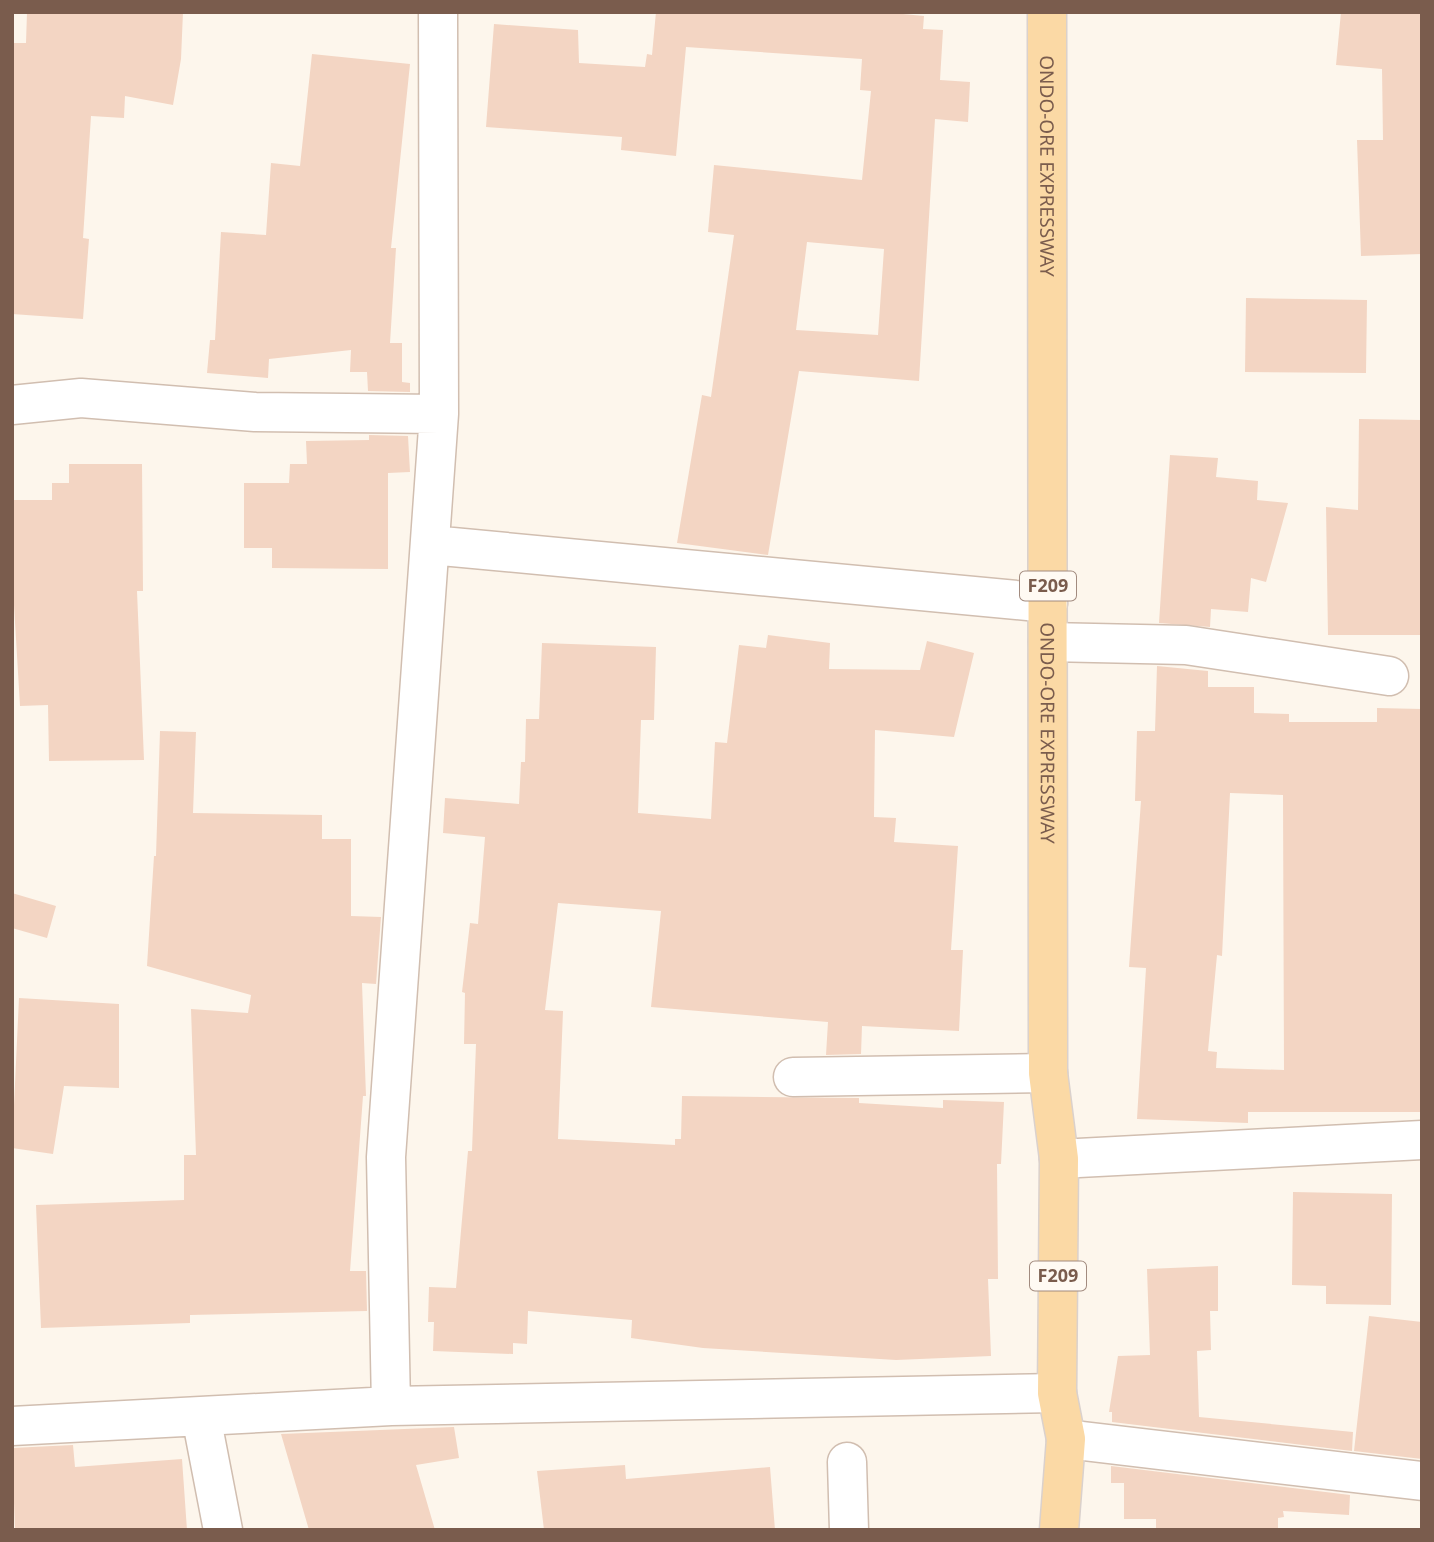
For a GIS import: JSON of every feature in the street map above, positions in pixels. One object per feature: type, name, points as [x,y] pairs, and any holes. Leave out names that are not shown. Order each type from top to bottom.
[{"type":"main road","name":"ONDO-ORE EXPRESSWAY","points":[[1047,12],[1048,1073],[1059,1159]]},
{"type":"main road","name":"F209","points":[[1059,1159],[1057,1392],[1066,1439],[1059,1530]]},
{"type":"street","points":[[391,1406],[386,1157],[439,414],[438,12]]},
{"type":"street","points":[[12,405],[81,398],[254,412],[439,414]]},
{"type":"street","points":[[431,545],[1048,603]]},
{"type":"street","points":[[1048,642],[1186,645],[1389,676]]},
{"type":"street","points":[[793,1077],[1048,1073]]},
{"type":"street","points":[[1059,1159],[1422,1140]]},
{"type":"street","points":[[12,1426],[391,1406],[1057,1392]]},
{"type":"street","points":[[201,1416],[223,1530]]},
{"type":"street","points":[[1066,1439],[1422,1481]]},
{"type":"street","points":[[847,1462],[849,1530]]},
{"type":"building","points":[[27,12],[183,12],[181,59],[173,105],[125,96],[124,118],[91,116],[83,238],[89,239],[83,319],[12,314],[12,43],[26,43]]},
{"type":"building","points":[[656,12],[882,12],[924,16],[923,29],[943,30],[940,80],[970,82],[968,122],[935,119],[919,381],[799,371],[768,555],[677,543],[702,395],[711,397],[734,235],[708,232],[714,165],[862,180],[871,91],[860,90],[862,59],[686,47],[676,156],[621,150],[622,137],[486,127],[494,24],[578,30],[579,63],[645,67],[647,54],[652,55]],"holes":[[[807,242],[884,249],[878,335],[796,330]]]},
{"type":"building","points":[[1341,12],[1422,12],[1422,254],[1361,256],[1357,140],[1383,140],[1382,69],[1336,65]]},
{"type":"building","points":[[312,54],[410,64],[391,248],[396,248],[390,343],[402,343],[402,382],[410,383],[410,392],[368,391],[367,372],[350,372],[351,350],[269,359],[268,378],[207,373],[210,340],[215,340],[221,232],[266,235],[271,163],[300,166]]},
{"type":"building","points":[[1246,298],[1367,300],[1366,373],[1245,372]]},
{"type":"building","points":[[1359,419],[1422,420],[1422,635],[1328,635],[1326,507],[1358,510]]},
{"type":"building","points":[[369,435],[408,436],[410,472],[388,473],[388,569],[272,568],[272,548],[244,548],[244,483],[289,483],[290,464],[307,464],[306,441],[369,440]]},
{"type":"building","points":[[1170,455],[1218,458],[1216,477],[1258,481],[1257,500],[1288,503],[1266,582],[1251,578],[1248,612],[1211,609],[1210,627],[1159,623]]},
{"type":"building","points":[[69,464],[142,464],[143,591],[137,591],[144,760],[49,761],[48,705],[20,706],[14,605],[13,500],[52,500],[52,483],[69,483]]},
{"type":"building","points":[[768,635],[830,643],[829,669],[920,670],[927,641],[974,653],[954,737],[875,730],[874,817],[896,818],[894,842],[958,846],[951,950],[963,950],[959,1031],[862,1026],[861,1054],[826,1055],[828,1022],[651,1007],[661,911],[558,903],[545,1010],[563,1011],[558,1139],[675,1145],[675,1139],[681,1139],[682,1096],[859,1098],[859,1103],[943,1108],[943,1100],[1004,1102],[1001,1164],[997,1164],[998,1279],[988,1279],[991,1356],[896,1360],[703,1348],[631,1338],[632,1320],[528,1311],[527,1344],[513,1343],[513,1354],[433,1351],[434,1322],[428,1322],[429,1287],[456,1288],[468,1151],[472,1151],[476,1044],[464,1044],[465,993],[462,992],[470,923],[478,924],[485,837],[443,833],[445,798],[519,804],[521,762],[525,762],[526,719],[539,719],[542,643],[656,647],[654,720],[641,720],[638,813],[711,819],[715,742],[727,743],[739,645],[766,648]]},
{"type":"building","points":[[1157,666],[1208,671],[1208,687],[1254,687],[1254,713],[1289,714],[1289,722],[1377,722],[1377,708],[1422,709],[1422,1112],[1248,1112],[1248,1123],[1137,1119],[1146,968],[1129,967],[1141,801],[1135,801],[1137,731],[1155,731]],"holes":[[[1230,793],[1283,795],[1284,1070],[1216,1068],[1217,1052],[1208,1051],[1217,955],[1222,956]]]},
{"type":"building","points":[[160,731],[196,732],[193,813],[322,815],[322,839],[351,839],[351,916],[381,917],[376,984],[362,983],[366,1096],[363,1096],[350,1271],[366,1271],[367,1311],[190,1315],[190,1323],[41,1328],[36,1205],[184,1200],[184,1155],[196,1155],[191,1009],[248,1013],[251,995],[147,966],[156,856]]},
{"type":"building","points":[[12,893],[56,906],[47,938],[12,928]]},
{"type":"building","points":[[19,998],[119,1004],[119,1088],[64,1086],[53,1154],[12,1148]]},
{"type":"building","points":[[1293,1192],[1392,1194],[1391,1305],[1326,1304],[1326,1286],[1292,1285]]},
{"type":"building","points":[[1218,1266],[1218,1311],[1210,1311],[1211,1350],[1197,1351],[1199,1417],[1353,1432],[1352,1451],[1112,1422],[1112,1412],[1109,1412],[1118,1356],[1150,1355],[1147,1269]]},
{"type":"building","points":[[1369,1316],[1422,1322],[1422,1459],[1354,1451]]},
{"type":"building","points":[[454,1427],[459,1458],[416,1465],[435,1530],[309,1530],[281,1434]]},
{"type":"building","points":[[73,1445],[75,1467],[182,1459],[187,1530],[15,1530],[12,1448]]},
{"type":"building","points":[[625,1465],[626,1479],[770,1467],[775,1530],[544,1530],[537,1471]]},
{"type":"building","points":[[1111,1466],[1350,1495],[1349,1515],[1283,1511],[1284,1517],[1278,1518],[1278,1530],[1156,1530],[1156,1519],[1124,1519],[1124,1483],[1111,1483]]}]
